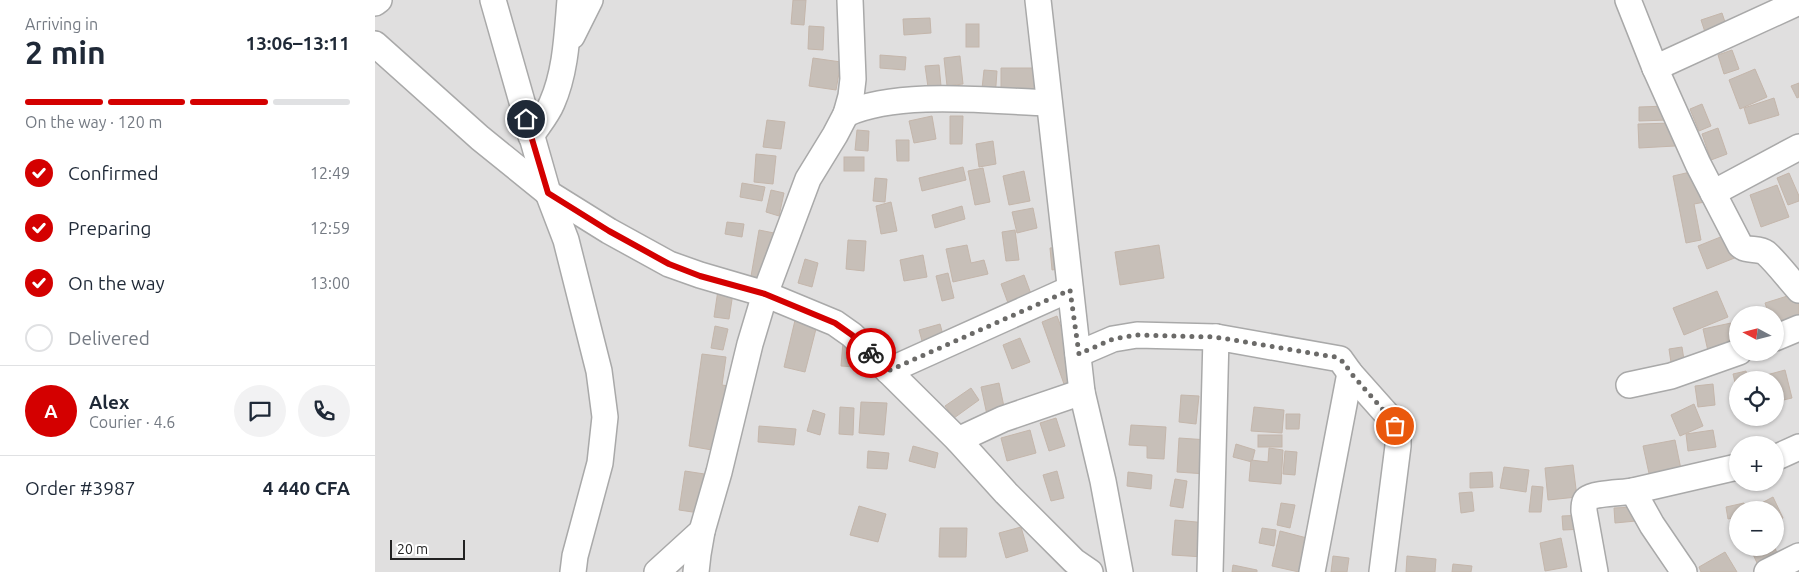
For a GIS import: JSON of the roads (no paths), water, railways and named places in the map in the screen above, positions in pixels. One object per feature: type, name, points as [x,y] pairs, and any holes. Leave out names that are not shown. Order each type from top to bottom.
[{"type":"street","points":[[375,3],[379,0]]},
{"type":"street","points":[[493,0],[548,193],[565,240],[597,362],[605,417],[600,463],[575,556],[573,572]]},
{"type":"street","points":[[531,136],[551,106],[560,83],[566,48],[570,0]]},
{"type":"street","points":[[566,48],[590,0]]},
{"type":"street","points":[[657,572],[702,557],[719,472],[750,344],[765,294],[808,179],[835,135],[851,96],[853,79],[850,0]]},
{"type":"street","points":[[1038,0],[1082,392],[1103,482],[1120,572]]},
{"type":"street","points":[[1628,0],[1655,68],[1713,193],[1742,248],[1757,249],[1765,253],[1799,290]]},
{"type":"street","points":[[1655,68],[1799,2]]},
{"type":"street","points":[[375,44],[480,138],[548,193],[609,231],[669,264],[700,276],[765,294],[835,323],[852,335],[958,440],[1013,500],[1074,561],[1090,572]]},
{"type":"street","points":[[845,114],[857,108],[892,101],[944,99],[1049,103]]},
{"type":"street","points":[[1713,193],[1799,147]]},
{"type":"street","points":[[888,371],[1070,290]]},
{"type":"street","points":[[1784,334],[1799,328]]},
{"type":"street","points":[[1079,354],[1113,339],[1137,335],[1215,337],[1340,358],[1391,419],[1398,435],[1382,572]]},
{"type":"street","points":[[1210,572],[1215,337]]},
{"type":"street","points":[[1629,385],[1671,376],[1729,356]]},
{"type":"street","points":[[1312,572],[1350,372]]},
{"type":"street","points":[[958,440],[1003,419],[1082,392]]},
{"type":"street","points":[[1784,454],[1799,447]]},
{"type":"street","points":[[1595,572],[1584,507],[1585,501],[1596,496],[1633,491],[1729,469]]},
{"type":"street","points":[[1633,491],[1684,572]]},
{"type":"street","points":[[1767,572],[1799,556]]}]
